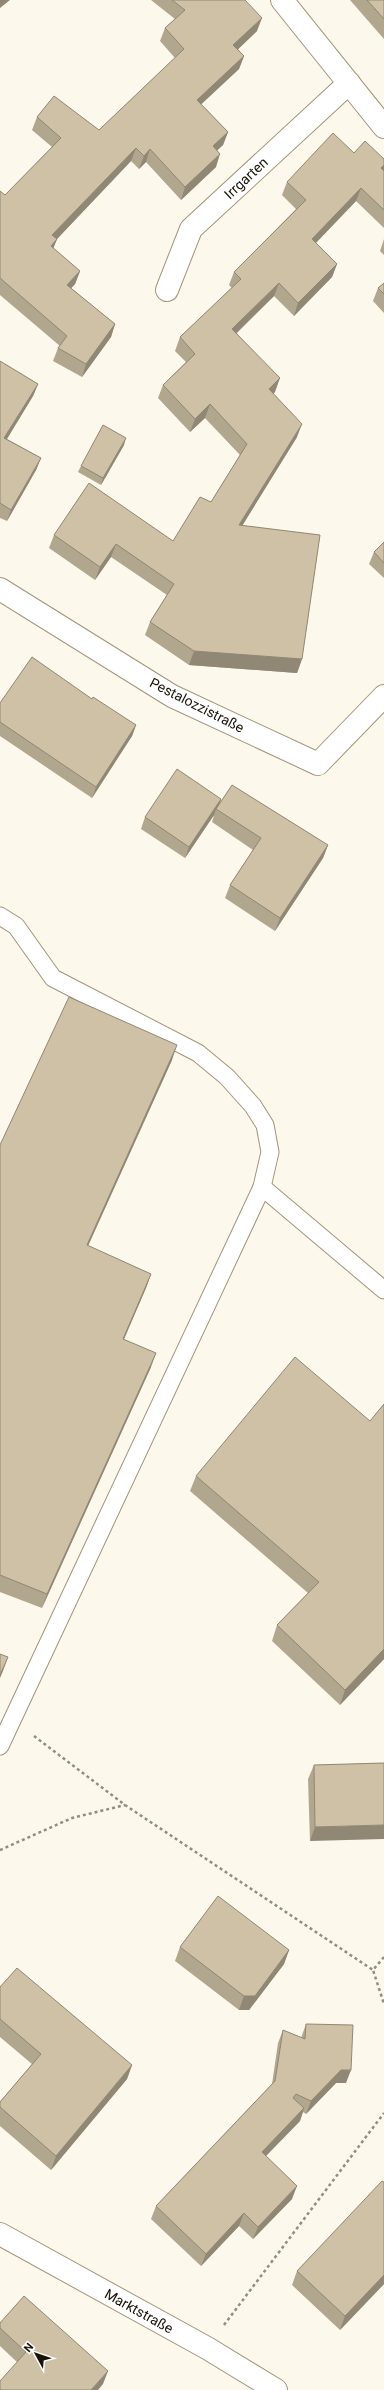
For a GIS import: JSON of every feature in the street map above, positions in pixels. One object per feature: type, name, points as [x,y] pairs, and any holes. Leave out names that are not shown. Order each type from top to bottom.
[{"type":"street","points":[[282,0],[384,127]]},
{"type":"street","name":"Irrgarten","points":[[167,290],[191,229],[349,82]]},
{"type":"street","name":"Pestalozzistraße","points":[[0,589],[172,696],[318,764],[384,696]]},
{"type":"street","name":"Marktstraße","points":[[0,2234],[207,2348],[276,2390]]},
{"type":"lane","points":[[0,916],[16,926],[53,978],[198,1053],[227,1077],[253,1106],[265,1125],[270,1152],[262,1187],[0,1746]]},
{"type":"lane","points":[[262,1187],[384,1290]]},
{"type":"path","points":[[13,1720],[125,1805],[373,1970],[384,2004]]},
{"type":"path","points":[[0,1850],[72,1818],[125,1805]]},
{"type":"path","points":[[373,1970],[384,1957]]},
{"type":"path","points":[[225,2323],[384,2113]]},
{"type":"building","points":[[172,0],[245,0],[262,18],[233,45],[244,56],[197,100],[228,132],[213,146],[220,154],[185,187],[150,149],[144,156],[136,148],[52,235],[57,239],[51,246],[80,271],[67,285],[115,324],[86,364],[58,348],[67,336],[0,278],[0,191],[5,195],[61,138],[37,117],[54,96],[99,130],[184,49],[165,28],[185,10]]},
{"type":"building","points":[[367,0],[384,0],[384,19]]},
{"type":"building","points":[[333,133],[354,153],[365,141],[384,159],[384,165],[381,168],[384,171],[384,210],[361,188],[312,239],[337,264],[298,303],[279,283],[232,329],[280,378],[269,389],[302,424],[239,525],[320,535],[302,659],[194,651],[150,622],[174,584],[116,544],[100,567],[54,535],[89,483],[173,541],[200,497],[211,502],[247,444],[210,404],[195,419],[163,385],[195,354],[180,337],[241,279],[234,272],[306,200],[287,182]]},
{"type":"building","points":[[384,283],[384,294],[378,288]]},
{"type":"building","points":[[0,361],[38,384],[4,438],[41,458],[11,510],[0,503]]},
{"type":"building","points":[[103,425],[126,438],[103,478],[81,466]]},
{"type":"building","points":[[384,542],[384,563],[374,552]]},
{"type":"building","points":[[32,657],[92,699],[93,697],[136,725],[96,787],[0,722],[0,703]]},
{"type":"building","points":[[177,769],[221,799],[189,847],[145,817]]},
{"type":"building","points":[[232,785],[328,845],[280,918],[230,885],[261,838],[216,809]]},
{"type":"building","points":[[69,997],[177,1045],[87,1245],[151,1274],[123,1339],[156,1353],[47,1594],[0,1575],[0,1145]]},
{"type":"building","points":[[295,1357],[370,1421],[384,1404],[384,1649],[345,1690],[277,1625],[319,1582],[196,1476]]},
{"type":"building","points":[[0,1654],[8,1657],[0,1675]]},
{"type":"building","points":[[384,1763],[384,1825],[315,1827],[314,1765]]},
{"type":"building","points":[[218,1896],[289,1950],[255,1996],[244,1996],[180,1947]]},
{"type":"building","points":[[17,1968],[132,2065],[56,2156],[0,2107],[0,2102],[41,2054],[0,2019],[0,1987]]},
{"type":"building","points":[[306,2024],[353,2025],[351,2070],[341,2070],[311,2101],[296,2094],[293,2098],[304,2108],[262,2152],[297,2186],[258,2227],[244,2213],[206,2254],[156,2206],[275,2081],[283,2030],[305,2039]]},
{"type":"building","points":[[382,2181],[384,2182],[384,2275],[345,2316],[297,2271]]},
{"type":"building","points":[[24,2296],[108,2371],[91,2390],[0,2390],[0,2381],[26,2352],[0,2328],[0,2323]]}]
